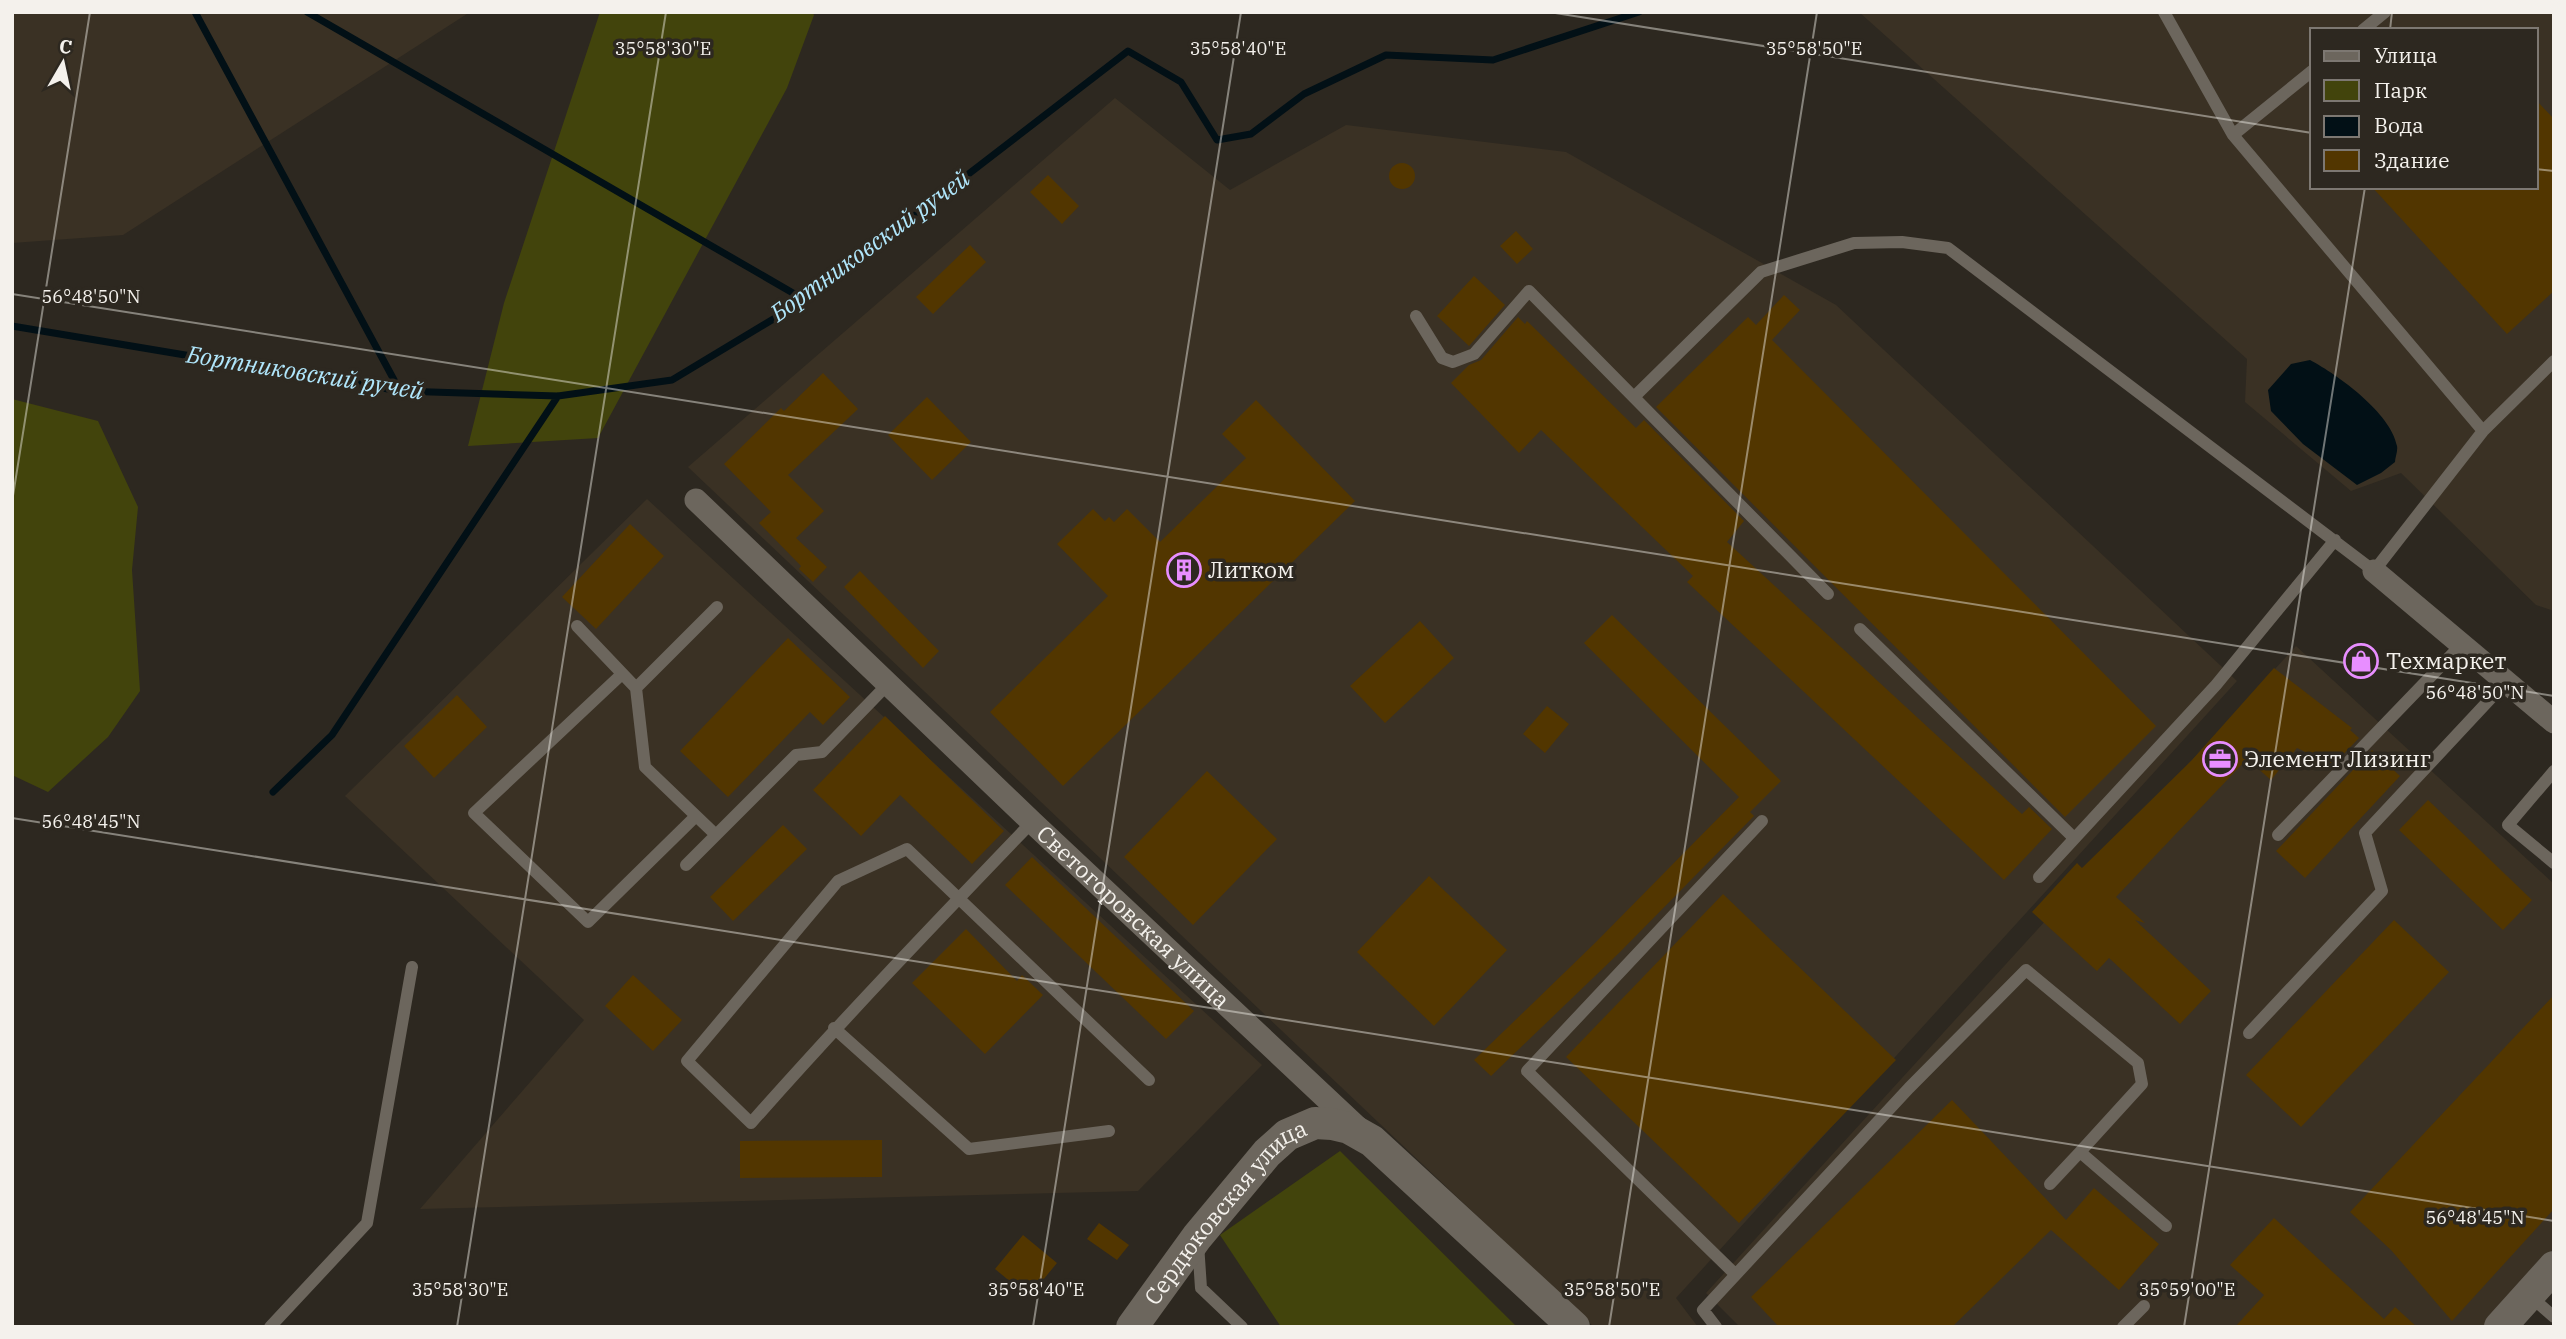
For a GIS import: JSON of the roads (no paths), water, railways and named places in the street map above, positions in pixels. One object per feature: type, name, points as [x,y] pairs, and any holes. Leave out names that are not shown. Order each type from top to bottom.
[{"type":"street","name":"Светогоровская улица","points":[[696,500],[1032,822],[1574,1327]]},
{"type":"street","points":[[2374,571],[2554,722]]},
{"type":"street","name":"Сердюковская улица","points":[[1132,1327],[1197,1237],[1267,1153],[1287,1135],[1315,1123],[1332,1124],[1349,1128],[1372,1141]]},
{"type":"street","points":[[2500,1327],[2554,1267]]},
{"type":"lane","points":[[2164,12],[2233,135],[2483,431]]},
{"type":"lane","points":[[2365,28],[2385,12]]},
{"type":"lane","points":[[2233,135],[2310,73]]},
{"type":"lane","points":[[1636,396],[1761,272],[1854,243],[1902,242],[1948,248],[2374,571],[2483,431],[2554,361]]},
{"type":"lane","points":[[1416,316],[1442,358],[1453,362],[1474,354],[1529,290],[1828,594]]},
{"type":"lane","points":[[2039,877],[2216,685],[2335,540]]},
{"type":"lane","points":[[636,688],[717,607]]},
{"type":"lane","points":[[577,626],[636,688],[645,767],[716,835]]},
{"type":"lane","points":[[1860,629],[2074,838]]},
{"type":"lane","points":[[2278,835],[2462,644]]},
{"type":"lane","points":[[622,674],[474,813],[588,922],[695,816]]},
{"type":"lane","points":[[2249,1033],[2382,891],[2365,833],[2506,682]]},
{"type":"lane","points":[[686,865],[796,755],[822,752],[888,684]]},
{"type":"lane","points":[[2554,771],[2508,825],[2554,863]]},
{"type":"lane","points":[[1735,1274],[1527,1071],[1762,821]]},
{"type":"lane","points":[[1032,822],[958,898],[834,1028],[751,1123],[687,1061],[838,881],[907,849],[958,898],[1149,1080]]},
{"type":"lane","points":[[270,1327],[367,1223],[412,967]]},
{"type":"lane","points":[[1716,1327],[1703,1310],[1909,1088],[2026,970],[2138,1063],[2142,1084],[2050,1184]]},
{"type":"lane","points":[[834,1028],[969,1149],[1109,1131]]},
{"type":"lane","points":[[2080,1152],[2166,1226]]},
{"type":"lane","points":[[1197,1237],[1201,1288],[1242,1327]]},
{"type":"lane","points":[[2529,1294],[2554,1317]]},
{"type":"lane","points":[[2123,1327],[2144,1306]]},
{"type":"water","points":[[2310,360],[2362,396],[2393,433],[2397,448],[2395,462],[2381,473],[2357,485],[2303,444],[2271,411],[2268,390],[2291,364]]},
{"type":"waterway","points":[[195,12],[400,391]]},
{"type":"waterway","points":[[307,12],[805,300]]},
{"type":"waterway","name":"Бортниковский ручей","points":[[12,326],[400,391],[558,396],[672,380],[805,300],[1128,51],[1181,82],[1217,140],[1251,134],[1304,94],[1386,55],[1493,60],[1639,12]]},
{"type":"waterway","points":[[273,792],[332,735],[558,396]]},
{"type":"place","name":"Литком","points":[[1184,570]]},
{"type":"place","name":"Техмаркет","points":[[2361,661]]},
{"type":"place","name":"Элемент Лизинг","points":[[2220,759]]}]
